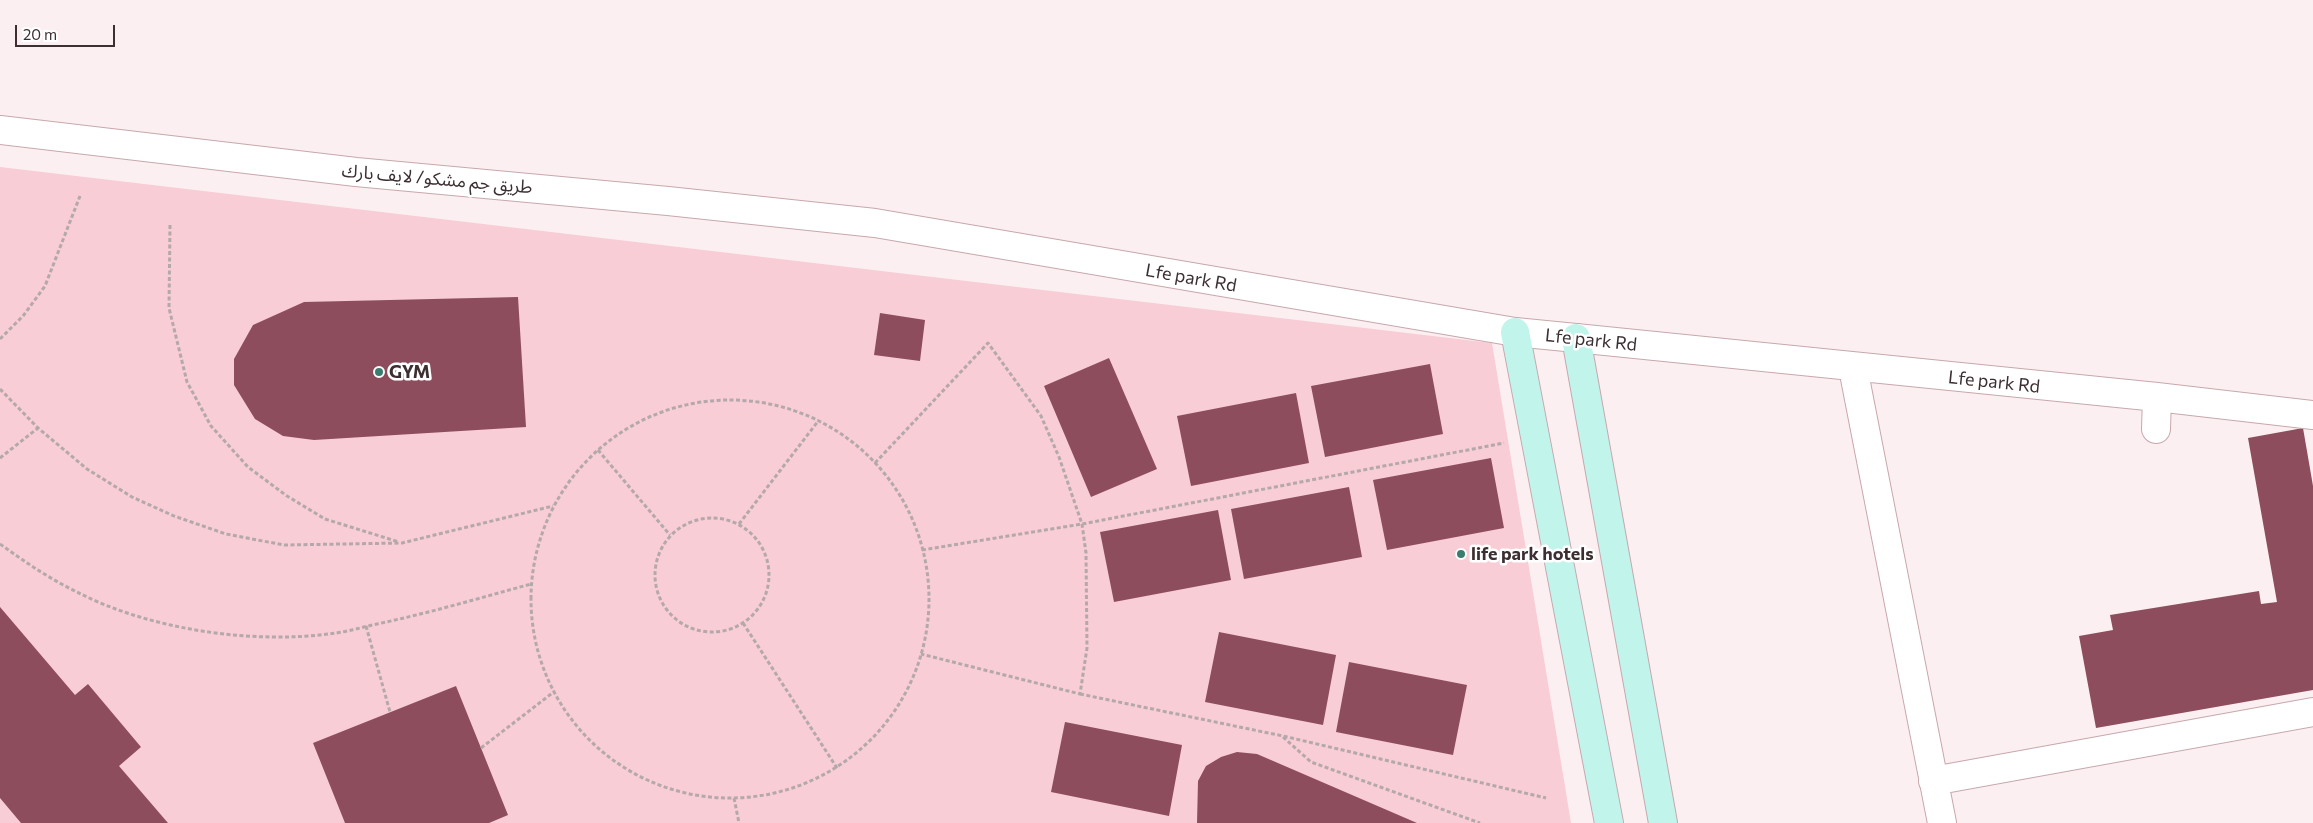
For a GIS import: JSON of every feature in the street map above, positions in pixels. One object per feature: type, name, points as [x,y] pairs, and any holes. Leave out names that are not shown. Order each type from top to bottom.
[{"type":"main road","points":[[1515,332],[1609,823]]},
{"type":"main road","points":[[1576,338],[1663,823]]},
{"type":"street","name":"طريق جم مشكو/ لايف بارك","points":[[0,130],[356,172],[668,201],[875,223]]},
{"type":"street","name":"Lfe park Rd","points":[[875,223],[1515,332],[2158,398],[2313,416]]},
{"type":"street","points":[[1853,368],[1942,823]]},
{"type":"street","points":[[2156,429],[2158,398]]},
{"type":"street","points":[[1933,781],[2313,712]]},
{"type":"path","points":[[0,339],[22,316],[45,286],[80,196]]},
{"type":"path","points":[[170,225],[169,308],[187,382],[211,426],[248,467],[324,519],[402,543]]},
{"type":"path","points":[[875,463],[988,343],[1041,416],[1059,457],[1082,524],[1086,553],[1087,648],[1080,694]]},
{"type":"path","points":[[0,389],[38,428],[87,469],[132,497],[174,516],[226,534],[284,545],[402,543],[553,506]]},
{"type":"path","points":[[760,401],[819,420],[869,455],[906,505],[927,564],[929,625],[911,684],[878,736],[829,774],[772,796],[734,798],[710,799],[651,783],[599,750],[559,703],[536,645],[531,584],[538,544],[553,506],[590,456],[598,450],[640,420],[699,402],[760,401]]},
{"type":"path","points":[[739,524],[819,420]]},
{"type":"path","points":[[0,458],[38,428]]},
{"type":"path","points":[[922,550],[1082,524],[1535,437]]},
{"type":"path","points":[[598,450],[670,535]]},
{"type":"path","points":[[703,518],[721,518],[739,524],[752,534],[762,548],[769,564],[769,581],[765,598],[756,612],[743,623],[728,630],[712,632],[695,630],[680,623],[668,612],[659,597],[655,582],[655,564],[660,548],[670,535],[685,524],[703,518]]},
{"type":"path","points":[[0,544],[32,567],[78,593],[122,611],[199,630],[250,638],[336,633],[429,613],[531,584]]},
{"type":"path","points":[[743,623],[837,768]]},
{"type":"path","points":[[366,626],[390,712]]},
{"type":"path","points":[[920,654],[1080,694],[1283,736],[1546,798]]},
{"type":"path","points":[[481,748],[555,691]]},
{"type":"path","points":[[1283,736],[1310,762],[1480,823]]},
{"type":"path","points":[[734,798],[739,823]]},
{"type":"shaded area","points":[[0,167],[1492,343],[1571,823],[0,823]]},
{"type":"building","name":"GYM","points":[[518,297],[526,427],[314,440],[283,436],[255,419],[234,385],[234,359],[253,325],[304,302]]},
{"type":"building","points":[[880,313],[925,320],[920,361],[874,355]]},
{"type":"building","points":[[1109,358],[1157,469],[1091,497],[1044,386]]},
{"type":"building","points":[[1430,364],[1443,434],[1325,457],[1311,386]]},
{"type":"building","points":[[1296,393],[1309,463],[1191,486],[1177,416]]},
{"type":"building","points":[[2303,428],[2313,486],[2313,690],[2096,728],[2079,636],[2113,630],[2110,615],[2259,591],[2261,604],[2277,602],[2248,438]]},
{"type":"building","points":[[1491,458],[1504,528],[1387,550],[1373,480]]},
{"type":"building","points":[[1349,487],[1362,557],[1244,579],[1231,509]]},
{"type":"building","points":[[1218,510],[1231,580],[1114,602],[1100,532]]},
{"type":"building","points":[[0,607],[75,695],[88,684],[141,747],[119,766],[168,823],[21,823],[0,798]]},
{"type":"building","points":[[1219,632],[1336,655],[1323,725],[1205,702]]},
{"type":"building","points":[[1349,662],[1467,685],[1453,755],[1336,732]]},
{"type":"building","points":[[456,686],[508,815],[489,823],[345,823],[313,743]]},
{"type":"building","points":[[1065,722],[1182,745],[1169,816],[1051,792]]},
{"type":"building","points":[[1237,752],[1257,754],[1417,823],[1197,823],[1198,781],[1206,766],[1221,757]]},
{"type":"place","name":"GYM","points":[[379,372]]},
{"type":"place","name":"life park hotels","points":[[1461,554]]}]
